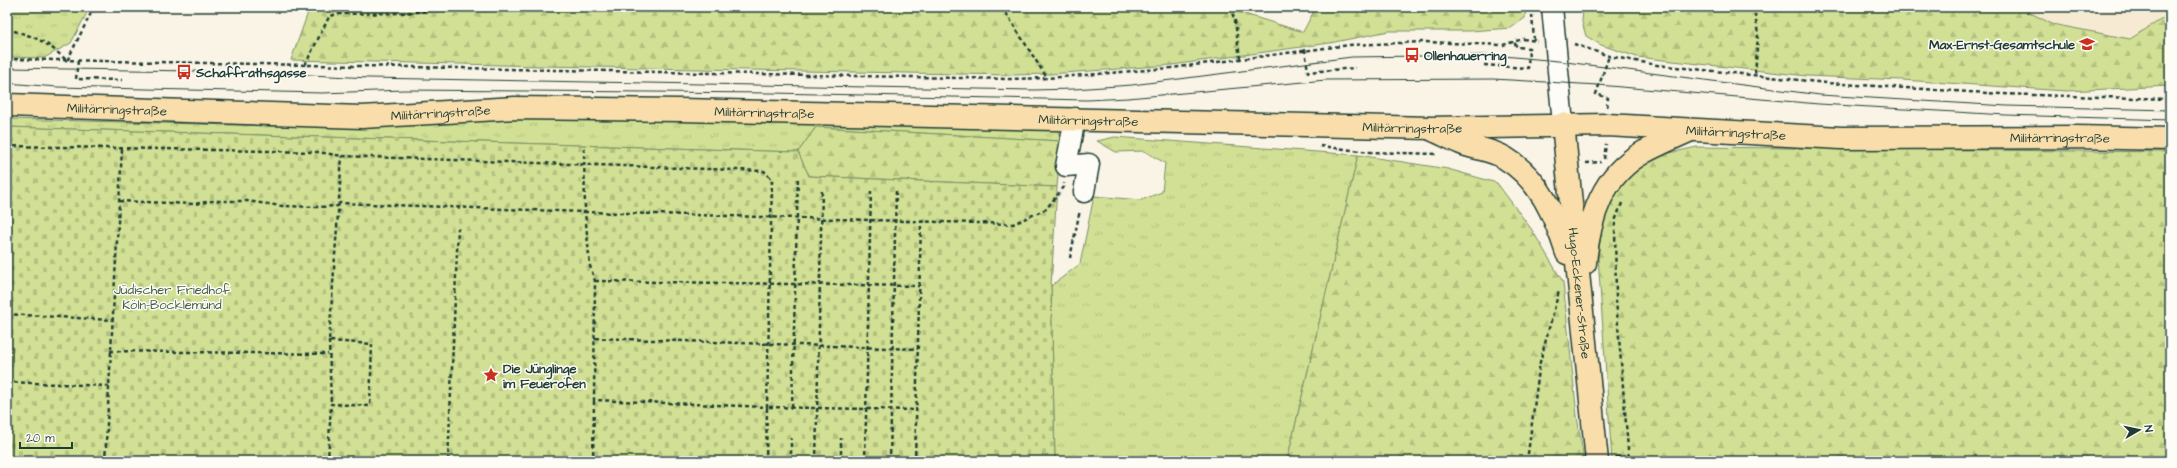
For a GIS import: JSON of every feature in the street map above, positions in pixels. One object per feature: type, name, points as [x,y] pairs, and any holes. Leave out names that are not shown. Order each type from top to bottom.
[{"type":"main road","name":"Militärringstraße","points":[[7,105],[362,117],[515,108],[1076,118],[1430,128],[1563,124],[1694,129],[1842,138],[2076,137],[2170,140]]},
{"type":"main road","name":"Hugo-Eckener-Straße","points":[[1563,124],[1582,302],[1596,461]]},
{"type":"main road","points":[[1430,128],[1462,144],[1483,149],[1504,157],[1527,175],[1541,192],[1557,221],[1582,302]]},
{"type":"main road","points":[[1582,302],[1587,244],[1598,203],[1611,178],[1643,152],[1694,129]]},
{"type":"street","points":[[1552,7],[1563,124]]},
{"type":"street","points":[[1076,118],[1066,166],[1089,164],[1084,192]]},
{"type":"path","points":[[67,61],[94,7]]},
{"type":"path","points":[[305,65],[329,17],[336,14],[402,13],[486,7]]},
{"type":"path","points":[[998,7],[1002,7],[1048,78]]},
{"type":"path","points":[[1230,7],[1235,21],[1240,58]]},
{"type":"path","points":[[1754,7],[1758,35],[1755,75]]},
{"type":"path","points":[[1532,14],[1534,40]]},
{"type":"path","points":[[7,29],[36,36],[51,45],[67,61]]},
{"type":"path","points":[[7,59],[1048,78],[1171,68],[1305,49],[1388,42],[1503,45],[1523,39],[1579,44],[1609,56],[1657,65],[1827,83],[2002,94],[2170,99]]},
{"type":"path","points":[[1484,65],[1528,68],[1529,48],[1518,47],[1514,42]]},
{"type":"path","points":[[1305,49],[1308,72],[1355,68]]},
{"type":"path","points":[[1607,125],[1608,98],[1596,94],[1609,56]]},
{"type":"path","points":[[78,61],[76,79],[122,80]]},
{"type":"path","points":[[1313,145],[1369,152],[1443,155]]},
{"type":"path","points":[[7,146],[318,152],[342,156],[764,171],[772,179],[770,344],[766,461]]},
{"type":"path","points":[[584,148],[583,165],[585,212],[590,266],[595,281],[593,461]]},
{"type":"path","points":[[105,461],[122,149]]},
{"type":"path","points":[[328,461],[331,404],[328,354],[342,156]]},
{"type":"path","points":[[119,201],[194,204],[212,201],[247,201],[282,206],[318,207],[339,204],[797,219],[1013,224],[1046,209],[1064,187],[1066,166]]},
{"type":"path","points":[[792,407],[798,176]]},
{"type":"path","points":[[1611,178],[1621,185],[1625,196],[1615,221],[1615,229],[1617,307],[1629,461]]},
{"type":"path","points":[[816,461],[822,189]]},
{"type":"path","points":[[865,461],[871,189]]},
{"type":"path","points":[[890,461],[896,189]]},
{"type":"path","points":[[1070,258],[1084,192]]},
{"type":"path","points":[[915,461],[921,222]]},
{"type":"path","points":[[448,461],[458,228]]},
{"type":"path","points":[[595,281],[919,286]]},
{"type":"path","points":[[1528,461],[1540,362],[1560,285]]},
{"type":"path","points":[[7,314],[112,320]]},
{"type":"path","points":[[595,338],[918,349]]},
{"type":"path","points":[[329,341],[372,344],[370,406],[331,404]]},
{"type":"path","points":[[110,351],[328,354]]},
{"type":"path","points":[[7,382],[109,386]]},
{"type":"path","points":[[594,400],[916,410]]},
{"type":"path","points":[[791,438],[791,461]]},
{"type":"path","points":[[841,438],[841,461]]},
{"type":"path","points":[[1628,456],[1783,461]]},
{"type":"shaded area","name":"Max-Ernst-Gesamtschule","points":[[1953,7],[2170,7],[2170,76]]},
{"type":"green space","points":[[7,7],[90,7],[71,43],[44,58],[7,57]]},
{"type":"green space","points":[[310,7],[1222,7],[1303,32],[1316,7],[1526,7],[1525,18],[1511,28],[1470,31],[1389,31],[1330,43],[1172,65],[1050,74],[1010,75],[291,60]]},
{"type":"green space","points":[[1583,7],[2019,7],[2052,24],[2130,39],[2170,14],[2170,86],[2066,91],[1902,80],[1807,76],[1637,57],[1601,45],[1586,36],[1582,22]]},
{"type":"green space","points":[[504,116],[1057,127],[1061,141],[816,127],[798,152],[7,127],[7,119],[274,126],[340,125]]},
{"type":"green space","name":"Jüdischer Friedhof Köln-Bocklemünd","points":[[7,127],[798,152],[809,176],[1057,187],[1051,286],[1055,461],[7,461]]},
{"type":"green space","points":[[816,127],[1061,141],[1057,187],[809,176],[798,152]]},
{"type":"green space","points":[[1115,137],[1358,155],[1287,461],[1055,461],[1051,286],[1080,264],[1094,196],[1141,200],[1162,192],[1165,163],[1144,151],[1116,152],[1097,141]]},
{"type":"green space","points":[[1697,147],[2170,152],[2170,461],[1612,461],[1598,257],[1603,218],[1613,192],[1628,174],[1651,157]]},
{"type":"green space","points":[[1358,155],[1448,169],[1497,183],[1532,230],[1563,282],[1577,416],[1584,461],[1287,461]]},
{"type":"tram line","points":[[7,68],[253,72],[369,78],[1033,90],[1132,85],[1352,57],[1492,55],[1558,61],[1820,95],[2007,106],[2170,110]]},
{"type":"tram line","points":[[7,83],[57,87],[322,93],[404,90],[772,93],[1087,100],[1128,98],[1326,80],[1493,79],[1598,85],[1819,104],[2006,115],[2170,120]]},
{"type":"place","name":"Max-Ernst-Gesamtschule","points":[[2087,44]]},
{"type":"place","name":"Ollenhauerring","points":[[1412,55]]},
{"type":"place","name":"Schaffrathsgasse","points":[[184,72]]},
{"type":"place","name":"Die Jünglinge im Feuerofen","points":[[491,375]]}]
